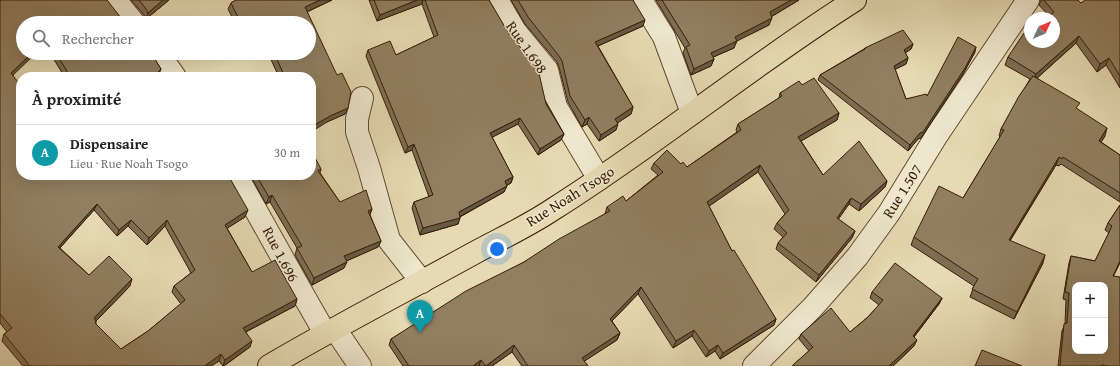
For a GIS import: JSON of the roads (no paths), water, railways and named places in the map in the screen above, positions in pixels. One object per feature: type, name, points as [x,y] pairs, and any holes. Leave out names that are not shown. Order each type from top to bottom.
[{"type":"main road","name":"Rue Noah Tsogo","points":[[269,366],[330,331],[554,210],[812,28],[855,0]]},
{"type":"street","points":[[115,0],[128,16]]},
{"type":"street","name":"Rue 1.698","points":[[497,0],[514,31],[547,70],[556,107],[599,179]]},
{"type":"street","points":[[641,0],[664,37],[692,114]]},
{"type":"street","name":"Rue 1.507","points":[[754,366],[814,307],[857,257],[889,213],[937,135],[1028,0]]},
{"type":"street","points":[[163,60],[171,72]]},
{"type":"street","points":[[362,98],[357,119],[357,132],[369,168],[389,240],[422,282]]},
{"type":"street","name":"Rue 1.696","points":[[239,180],[257,210],[284,262],[330,331],[360,366]]},
{"type":"place","name":"Dispensaire","points":[[420,333]]}]
